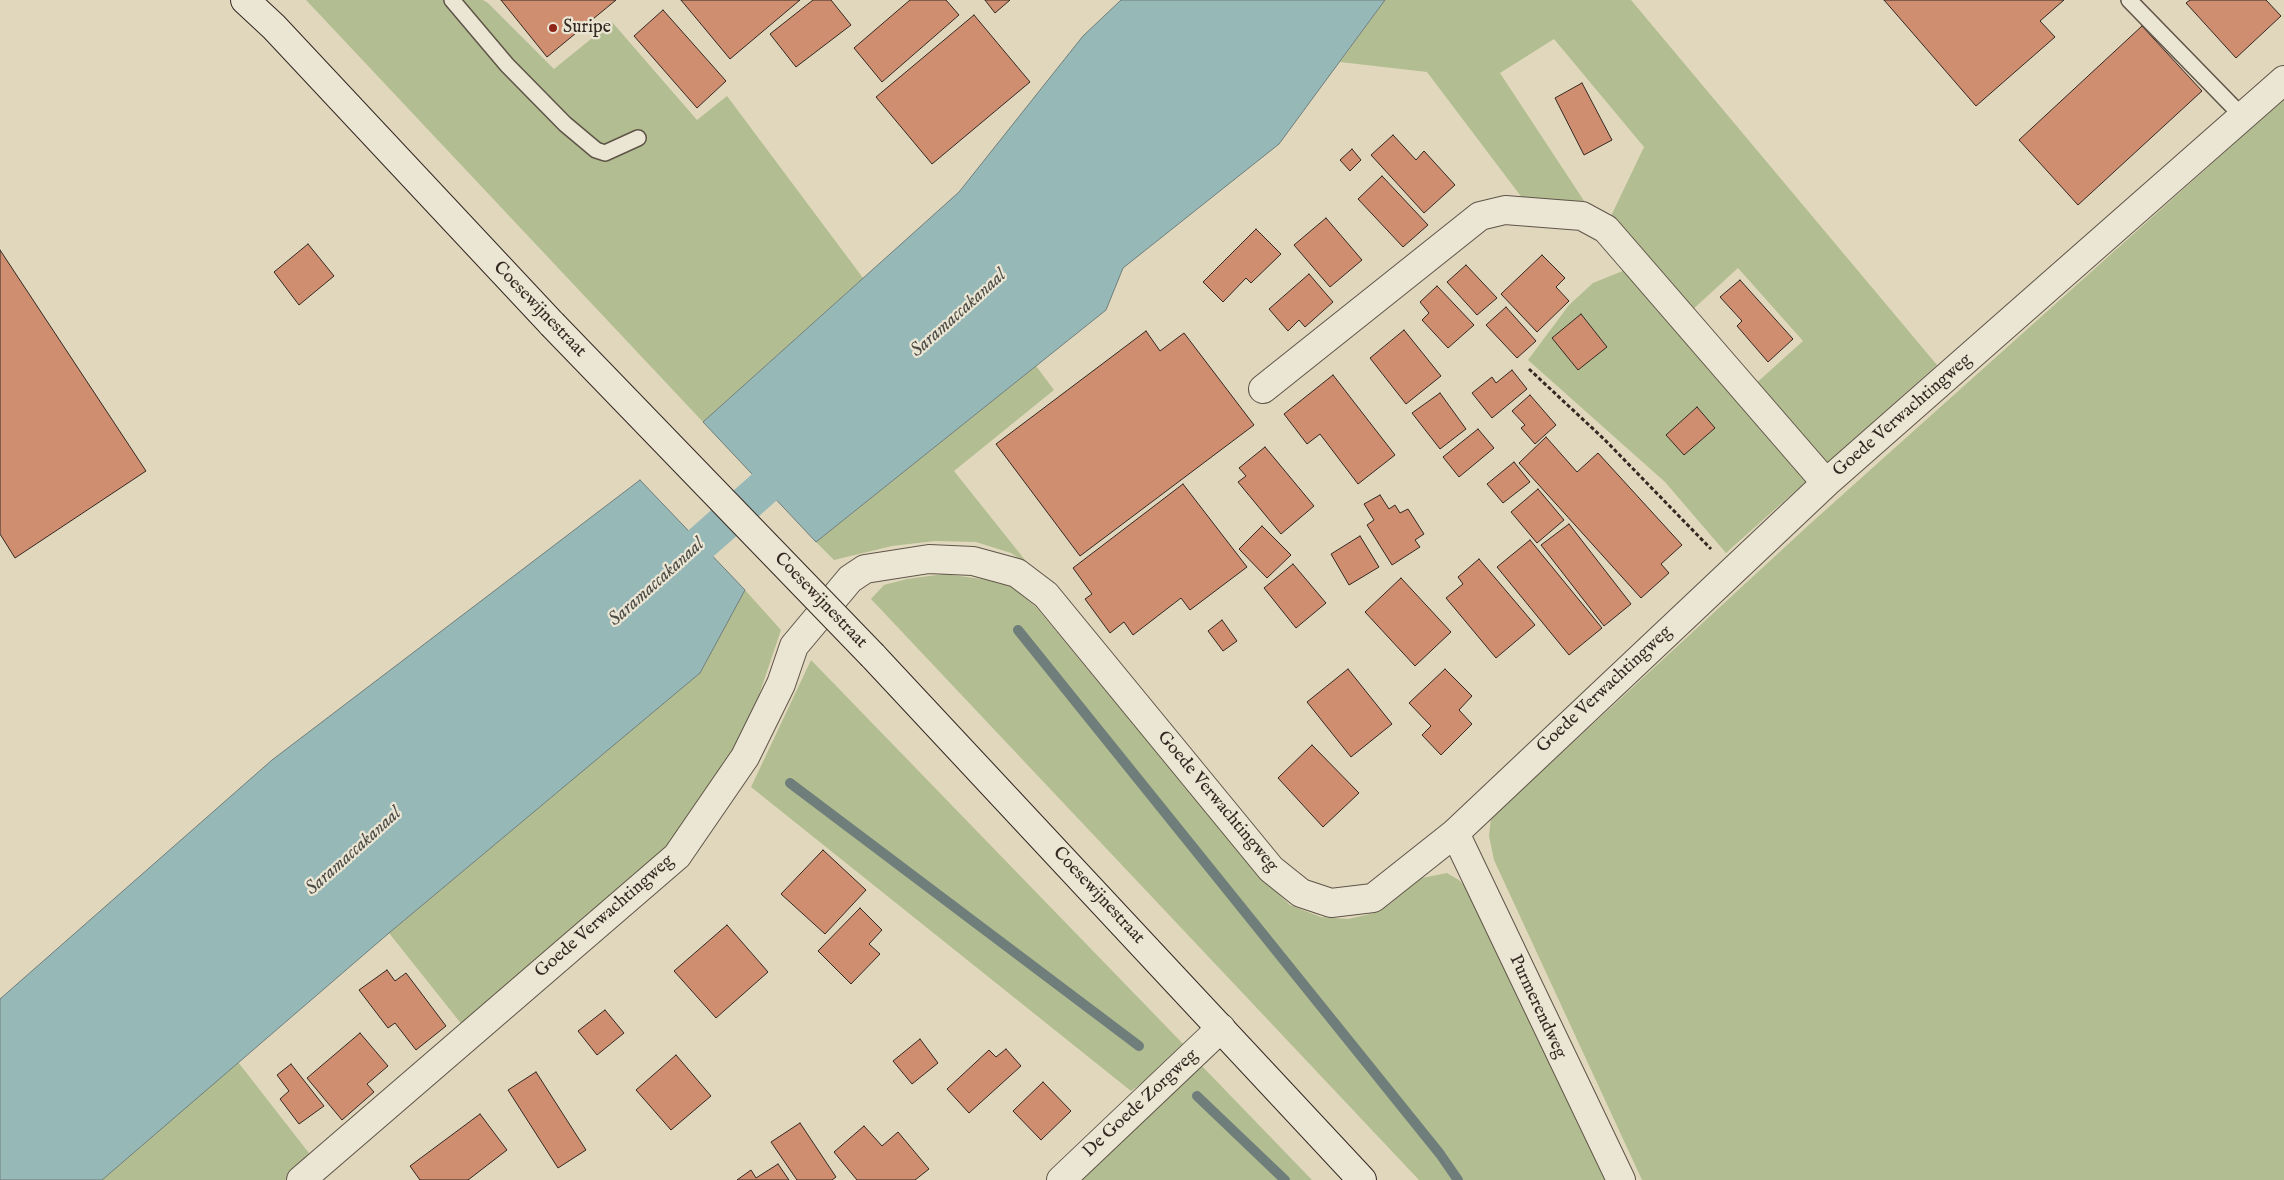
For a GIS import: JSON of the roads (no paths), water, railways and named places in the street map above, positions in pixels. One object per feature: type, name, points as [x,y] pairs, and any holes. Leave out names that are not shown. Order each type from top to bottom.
[{"type":"street","name":"Coesewijnestraat","points":[[245,0],[274,27],[552,324],[873,656],[1362,1180]]},
{"type":"street","name":"Coesewijnestraat","points":[[255,0],[274,27]]},
{"type":"street","name":"Goede Verwachtingweg","points":[[301,1180],[678,856],[745,757],[781,684],[794,646],[850,579],[865,569],[929,559],[973,561],[1017,573],[1046,595],[1271,869],[1301,894],[1331,903],[1373,898],[1455,833],[1732,570],[1826,484],[2284,80]]},
{"type":"street","points":[[1263,389],[1480,216],[1505,210],[1582,216],[1606,229],[1826,484]]},
{"type":"street","name":"Purmerendweg","points":[[1455,833],[1621,1180]]},
{"type":"street","name":"De Goede Zorgweg","points":[[1061,1180],[1221,1028]]},
{"type":"lane","points":[[452,0],[507,64],[565,124],[596,150],[605,153],[638,138]]},
{"type":"lane","points":[[2130,0],[2243,117]]},
{"type":"water","points":[[1121,0],[1385,0],[1279,144],[1123,268],[1106,310],[816,542],[703,422],[959,192],[1083,36]]},
{"type":"water","points":[[640,480],[745,590],[700,673],[389,933],[102,1180],[0,1180],[0,999],[272,760]]},
{"type":"waterway","name":"Saramaccakanaal","points":[[664,576],[802,454]]},
{"type":"waterway","points":[[1018,630],[1440,1154],[1458,1180]]},
{"type":"waterway","points":[[790,783],[1139,1046]]},
{"type":"waterway","points":[[1197,1096],[1285,1180]]},
{"type":"place","name":"Suripe","points":[[553,28]]}]
